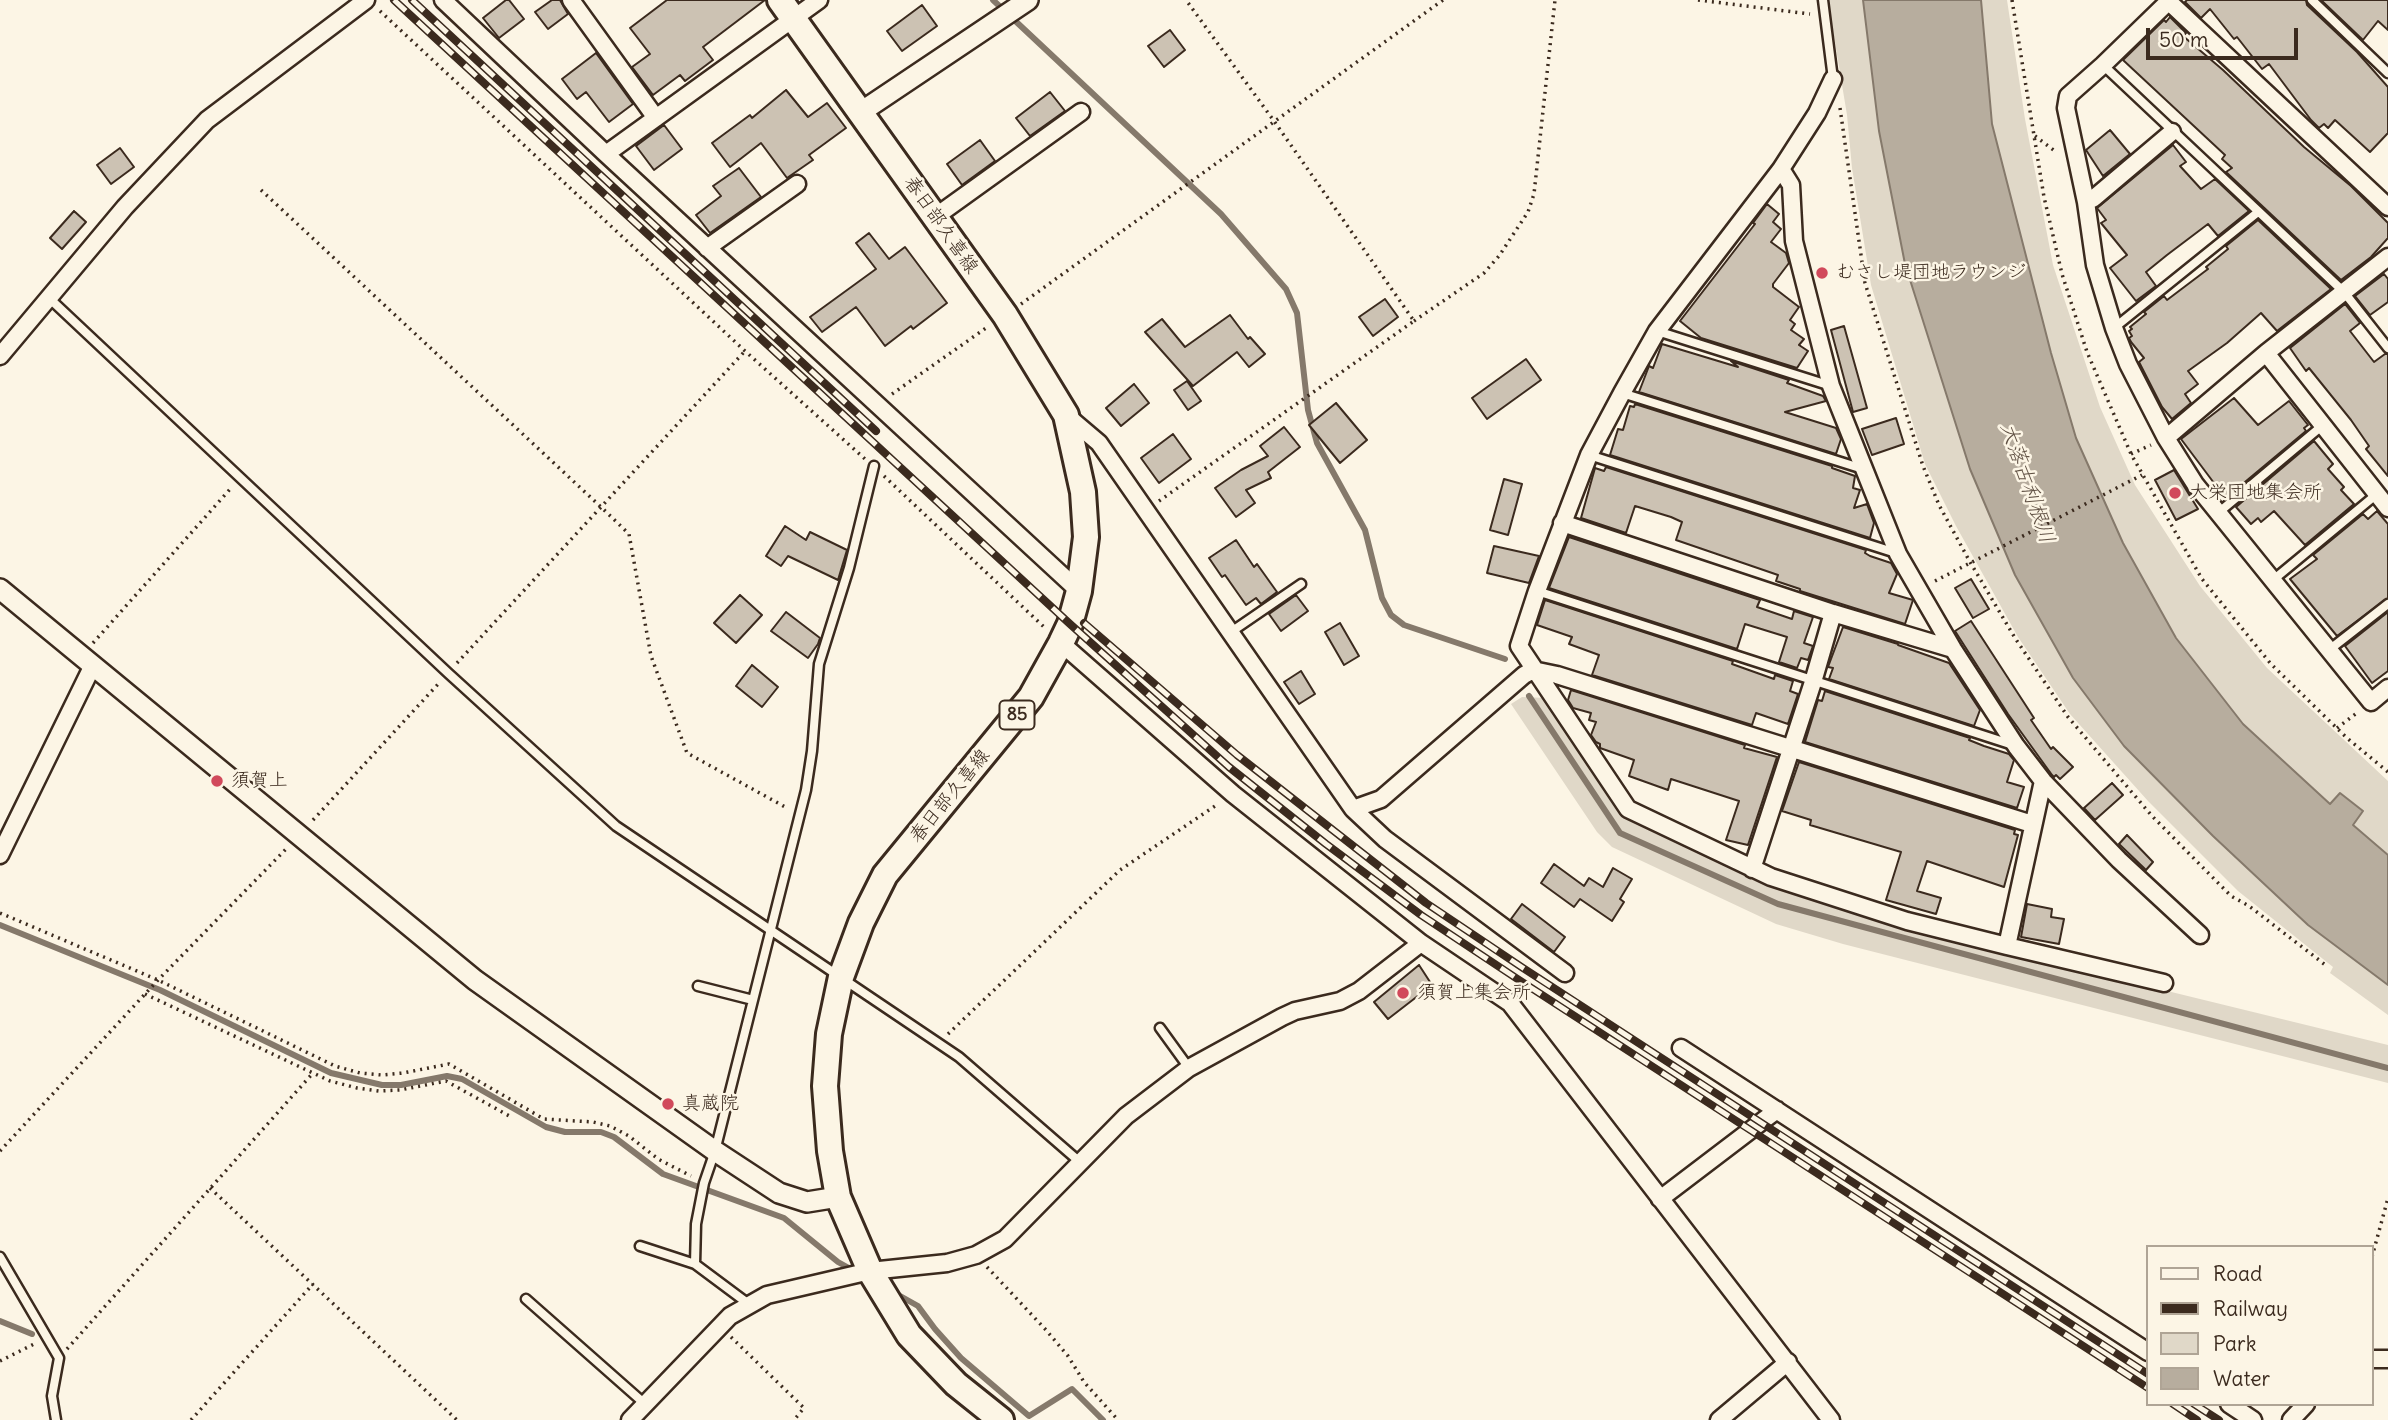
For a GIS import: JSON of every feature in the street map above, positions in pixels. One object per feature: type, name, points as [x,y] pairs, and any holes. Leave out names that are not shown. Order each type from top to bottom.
[{"type":"main road","name":"春日部久喜線","points":[[787,9],[1005,315],[1066,415],[1083,492],[1086,537],[1079,591],[1070,624],[1031,697],[885,876],[860,923],[841,977],[828,1034],[825,1086],[830,1151],[838,1197],[870,1271],[909,1335],[956,1384],[1002,1420]]},
{"type":"street","points":[[443,0],[1079,591]]},
{"type":"street","points":[[571,0],[656,118]]},
{"type":"street","points":[[606,154],[656,118],[787,9],[819,0]]},
{"type":"street","points":[[861,112],[1028,0]]},
{"type":"street","points":[[2388,207],[2169,1],[2068,96],[2066,108],[2087,202],[2095,265],[2114,328],[2161,440],[2371,702],[2388,688]]},
{"type":"street","points":[[0,356],[125,207],[207,120],[370,3]]},
{"type":"street","points":[[1833,79],[1817,113],[1781,169],[1657,331],[1622,393],[1589,455],[1519,646],[1628,809],[1771,877],[1907,920],[2164,983]]},
{"type":"street","points":[[935,217],[1081,112]]},
{"type":"street","points":[[2087,202],[2172,132]]},
{"type":"street","points":[[1781,169],[1791,185],[1794,241],[1831,386],[1898,554],[1953,649],[2016,746],[2043,780],[2119,860],[2200,935]]},
{"type":"street","points":[[707,248],[797,184]]},
{"type":"street","points":[[2161,440],[2388,257]]},
{"type":"street","points":[[2266,353],[2388,508]]},
{"type":"street","points":[[1066,415],[1099,443],[1353,810],[1385,839],[1565,973]]},
{"type":"street","points":[[1562,523],[1953,649]]},
{"type":"street","points":[[0,589],[475,980],[715,1151],[779,1193],[807,1202],[838,1197]]},
{"type":"street","points":[[1752,869],[1833,612]]},
{"type":"street","points":[[1061,643],[1233,794],[1421,943],[1510,1003],[1831,1420]]},
{"type":"street","points":[[0,855],[88,660]]},
{"type":"street","points":[[1353,810],[1381,799],[1533,670]]},
{"type":"street","points":[[1533,670],[1557,675],[2032,824]]},
{"type":"street","points":[[2007,946],[2043,780]]},
{"type":"street","points":[[630,1420],[730,1316],[767,1294],[870,1271],[947,1263],[976,1255],[1005,1239],[1126,1116],[1189,1068],[1295,1011],[1340,1001],[1359,991],[1421,943]]},
{"type":"street","points":[[1681,1048],[2146,1351]]},
{"type":"street","points":[[1660,1199],[1777,1110]]},
{"type":"street","points":[[1719,1420],[1788,1362]]},
{"type":"street","points":[[2232,1406],[2253,1420]]},
{"type":"street","points":[[2291,1420],[2304,1406]]},
{"type":"lane","points":[[1823,0],[1833,79]]},
{"type":"lane","points":[[2312,0],[2388,73]]},
{"type":"lane","points":[[2103,65],[2344,292],[2388,348]]},
{"type":"lane","points":[[2114,328],[2258,212]]},
{"type":"lane","points":[[49,298],[448,674],[616,826],[959,1057],[1081,1163]]},
{"type":"lane","points":[[1657,331],[1831,386]]},
{"type":"lane","points":[[1622,393],[1863,469]]},
{"type":"lane","points":[[2218,513],[2323,425]]},
{"type":"lane","points":[[1589,455],[1898,554]]},
{"type":"lane","points":[[695,1264],[696,1224],[704,1183],[715,1151],[806,790],[820,664],[849,568],[874,466]]},
{"type":"lane","points":[[2273,580],[2377,494]]},
{"type":"lane","points":[[1231,632],[1301,584]]},
{"type":"lane","points":[[1537,591],[2016,746]]},
{"type":"lane","points":[[2329,650],[2388,604]]},
{"type":"lane","points":[[698,986],[753,1000]]},
{"type":"lane","points":[[1160,1028],[1189,1068]]},
{"type":"lane","points":[[640,1246],[695,1264],[750,1305]]},
{"type":"lane","points":[[0,1257],[59,1358],[52,1396],[55,1420]]},
{"type":"lane","points":[[526,1298],[645,1404]]},
{"type":"path","points":[[1186,0],[1275,121],[1414,321]]},
{"type":"path","points":[[876,405],[1443,0]]},
{"type":"path","points":[[1146,511],[1484,273],[1499,256],[1528,212],[1534,194],[1555,0]]},
{"type":"path","points":[[1698,0],[1795,13],[1825,14]]},
{"type":"path","points":[[370,3],[745,351],[874,466],[1061,643]]},
{"type":"path","points":[[1833,79],[1842,115],[1865,283],[1923,466],[1939,505],[1970,562],[2015,638],[2068,717],[2151,816],[2231,896],[2249,906],[2328,967]]},
{"type":"path","points":[[261,190],[629,534],[651,656],[687,753],[800,815]]},
{"type":"path","points":[[0,1151],[158,980],[299,835],[745,351]]},
{"type":"path","points":[[2131,454],[2161,440]]},
{"type":"path","points":[[1932,583],[2142,475]]},
{"type":"path","points":[[88,660],[241,478]]},
{"type":"path","points":[[2337,728],[2371,702]]},
{"type":"path","points":[[939,1043],[1120,870],[1233,794]]},
{"type":"path","points":[[0,913],[158,980],[335,1066],[360,1073],[382,1075],[449,1064],[457,1066],[544,1119],[593,1122],[610,1126],[629,1136],[658,1159],[704,1183]]},
{"type":"path","points":[[145,994],[339,1083],[379,1091],[400,1090],[446,1081],[513,1118]]},
{"type":"path","points":[[59,1358],[313,1073]]},
{"type":"path","points":[[210,1188],[457,1420]]},
{"type":"path","points":[[2374,1250],[2388,1198]]},
{"type":"path","points":[[976,1255],[1046,1330],[1068,1356],[1084,1382],[1118,1420]]},
{"type":"path","points":[[191,1420],[313,1284]]},
{"type":"path","points":[[720,1326],[804,1408],[794,1420]]},
{"type":"path","points":[[0,1361],[47,1338]]},
{"type":"green space","points":[[1828,0],[1863,0],[1879,131],[1905,264],[1970,469],[2015,575],[2308,925],[2388,985],[2388,1015],[2330,973],[2333,967],[2238,891],[2148,801],[2070,714],[2018,637],[1956,526],[1925,464],[1871,285]]},
{"type":"green space","points":[[1981,0],[2007,0],[2025,119],[2053,265],[2100,407],[2135,485],[2200,586],[2267,668],[2388,781],[2388,855],[2353,825],[2362,811],[2330,804],[2243,724],[2176,637],[2123,543],[2076,438],[2051,353],[1992,123]]},
{"type":"green space","points":[[1522,697],[1546,698],[1624,815],[1767,885],[1963,941],[2388,1045],[2388,1083],[1843,944],[1776,924],[1612,847],[1597,832],[1511,704]]},
{"type":"water","name":"大落古利根川","points":[[1863,0],[1981,0],[1992,124],[2051,353],[2076,438],[2123,543],[2176,638],[2243,724],[2330,804],[2340,793],[2363,811],[2353,825],[2388,855],[2388,985],[2308,925],[2213,836],[2124,746],[2073,678],[2015,575],[1970,469],[1905,264],[1879,131]]},
{"type":"building","points":[[509,0],[524,19],[499,38],[483,18]]},
{"type":"building","points":[[552,0],[560,0],[568,14],[548,29],[535,12]]},
{"type":"building","points":[[667,0],[765,0],[703,47],[713,60],[685,81],[680,75],[653,95],[632,67],[650,54],[630,28]]},
{"type":"building","points":[[2306,0],[2307,5],[2357,52],[2388,87],[2388,133],[2370,152],[2335,120],[2328,128],[2324,124],[2319,128],[2269,64],[2262,69],[2210,9],[2201,18],[2185,2]]},
{"type":"building","points":[[2321,0],[2388,0],[2388,30],[2378,21],[2363,40]]},
{"type":"building","points":[[922,5],[937,26],[902,51],[887,31]]},
{"type":"building","points":[[2170,17],[2186,33],[2183,36],[2304,147],[2351,186],[2388,223],[2388,238],[2371,257],[2341,280],[2226,172],[2232,168],[2222,159],[2225,155],[2123,60]]},
{"type":"building","points":[[1170,30],[1185,50],[1164,67],[1148,46]]},
{"type":"building","points":[[596,53],[633,104],[609,122],[586,92],[577,99],[562,79]]},
{"type":"building","points":[[786,90],[808,117],[827,103],[846,128],[809,155],[813,160],[787,178],[761,143],[730,167],[712,143],[750,115],[752,118]]},
{"type":"building","points":[[1050,92],[1065,111],[1030,136],[1016,118]]},
{"type":"building","points":[[664,125],[682,149],[654,170],[636,146]]},
{"type":"building","points":[[2110,130],[2130,154],[2103,176],[2086,150]]},
{"type":"building","points":[[980,140],[995,161],[962,185],[947,164]]},
{"type":"building","points":[[2173,145],[2186,162],[2180,166],[2201,189],[2215,179],[2249,211],[2218,236],[2208,224],[2167,255],[2146,272],[2156,286],[2136,301],[2110,268],[2127,255],[2101,223],[2106,220],[2097,208]]},
{"type":"building","points":[[120,148],[134,167],[111,184],[97,165]]},
{"type":"building","points":[[739,168],[761,197],[710,233],[696,215],[721,196],[713,186]]},
{"type":"building","points":[[1767,204],[1779,214],[1773,222],[1781,229],[1771,242],[1786,253],[1789,263],[1773,287],[1799,307],[1790,320],[1795,324],[1791,330],[1804,339],[1799,345],[1808,351],[1797,368],[1701,338],[1680,321],[1755,224],[1753,223]]},
{"type":"building","points":[[74,211],[86,222],[62,249],[50,238]]},
{"type":"building","points":[[2258,220],[2331,289],[2277,331],[2261,313],[2227,343],[2188,371],[2198,384],[2185,394],[2191,403],[2172,419],[2162,407],[2139,362],[2144,358],[2129,338],[2132,336],[2130,327],[2164,296],[2167,300],[2208,269],[2206,267],[2228,249],[2226,246]]},
{"type":"building","points":[[869,233],[889,259],[905,247],[947,303],[885,346],[856,307],[822,332],[810,317],[876,269],[856,243]]},
{"type":"building","points":[[2384,274],[2388,279],[2388,302],[2370,315],[2355,296]]},
{"type":"building","points":[[1385,299],[1398,317],[1373,336],[1359,317]]},
{"type":"building","points":[[2345,304],[2360,323],[2350,331],[2374,362],[2388,354],[2388,476],[2366,449],[2369,446],[2351,420],[2309,368],[2306,371],[2290,348]]},
{"type":"building","points":[[1230,315],[1248,339],[1250,337],[1265,354],[1249,367],[1237,352],[1193,386],[1145,332],[1162,319],[1185,347]]},
{"type":"building","points":[[1844,326],[1867,408],[1853,412],[1831,330]]},
{"type":"building","points":[[1662,344],[1738,367],[1731,361],[1789,380],[1787,383],[1823,396],[1826,401],[1785,412],[1836,428],[1841,439],[1836,454],[1639,392],[1649,366],[1653,368]]},
{"type":"building","points":[[1526,359],[1541,380],[1487,419],[1472,398]]},
{"type":"building","points":[[1187,381],[1201,401],[1188,410],[1174,390]]},
{"type":"building","points":[[1134,384],[1149,403],[1121,426],[1106,408]]},
{"type":"building","points":[[2234,398],[2258,425],[2289,401],[2308,425],[2304,428],[2306,431],[2227,497],[2181,439]]},
{"type":"building","points":[[1336,403],[1367,440],[1340,463],[1309,425]]},
{"type":"building","points":[[1635,404],[1832,466],[1855,476],[1853,488],[1860,490],[1854,508],[1867,504],[1874,523],[1870,538],[1610,455],[1618,429],[1623,430],[1630,406],[1634,407]]},
{"type":"building","points":[[1896,418],[1904,444],[1872,455],[1862,429]]},
{"type":"building","points":[[1284,427],[1300,447],[1268,472],[1271,478],[1246,490],[1255,503],[1236,517],[1215,488],[1268,456],[1260,446]]},
{"type":"building","points":[[1173,434],[1191,459],[1159,483],[1141,458]]},
{"type":"building","points":[[2314,441],[2333,464],[2328,469],[2344,487],[2341,490],[2354,504],[2305,545],[2274,511],[2261,522],[2258,518],[2251,524],[2236,507]]},
{"type":"building","points":[[1606,467],[1866,550],[1865,553],[1870,556],[1891,563],[1897,574],[1889,593],[1913,600],[1905,624],[1800,591],[1776,581],[1778,575],[1676,540],[1682,522],[1671,517],[1635,506],[1626,533],[1581,518],[1595,468],[1604,471]]},
{"type":"building","points":[[2174,470],[2198,509],[2176,520],[2155,480]]},
{"type":"building","points":[[1504,479],[1522,484],[1508,535],[1490,530]]},
{"type":"building","points":[[2377,511],[2388,524],[2388,598],[2337,636],[2290,579],[2317,559],[2313,555],[2363,514],[2368,519]]},
{"type":"building","points":[[785,526],[806,540],[810,532],[847,550],[838,580],[788,556],[781,566],[766,556]]},
{"type":"building","points":[[1569,537],[1760,600],[1757,607],[1792,619],[1794,611],[1813,617],[1804,643],[1813,646],[1808,660],[1801,658],[1797,668],[1779,662],[1787,637],[1745,624],[1737,649],[1549,588]]},
{"type":"building","points":[[1236,540],[1254,567],[1257,564],[1277,592],[1261,604],[1256,598],[1246,605],[1209,558]]},
{"type":"building","points":[[1494,546],[1539,556],[1529,583],[1487,573]]},
{"type":"building","points":[[1971,579],[1989,609],[1973,618],[1955,588]]},
{"type":"building","points":[[740,595],[762,615],[736,643],[714,623]]},
{"type":"building","points":[[1296,595],[1308,611],[1281,631],[1269,614]]},
{"type":"building","points":[[1545,600],[1733,661],[1732,664],[1774,679],[1775,675],[1793,681],[1790,691],[1798,694],[1788,724],[1756,713],[1752,725],[1592,675],[1599,655],[1569,644],[1572,637],[1537,625]]},
{"type":"building","points":[[786,612],[820,638],[808,658],[771,631]]},
{"type":"building","points":[[2388,612],[2388,671],[2372,683],[2345,646]]},
{"type":"building","points":[[1971,621],[2051,749],[2053,747],[2073,767],[2060,779],[2052,775],[2008,714],[1955,631]]},
{"type":"building","points":[[1340,623],[1359,656],[1344,665],[1325,632]]},
{"type":"building","points":[[1843,627],[1949,663],[1980,710],[1974,726],[1829,679],[1833,668],[1828,667]]},
{"type":"building","points":[[752,665],[778,687],[762,707],[736,686]]},
{"type":"building","points":[[1301,671],[1315,694],[1299,704],[1284,682]]},
{"type":"building","points":[[1571,690],[1777,757],[1748,845],[1726,840],[1739,801],[1671,779],[1668,790],[1629,776],[1634,760],[1600,748],[1600,744],[1591,735],[1596,722],[1589,720],[1591,713],[1573,708],[1568,700]]},
{"type":"building","points":[[1825,691],[1970,738],[1969,740],[2009,754],[2014,760],[2007,782],[2024,787],[2017,808],[1805,742],[1818,700],[1822,701]]},
{"type":"building","points":[[1799,762],[2015,830],[2014,834],[2018,835],[2004,887],[1927,861],[1917,891],[1941,898],[1936,914],[1886,900],[1901,852],[1810,825],[1811,820],[1782,811]]},
{"type":"building","points":[[2112,783],[2123,795],[2095,820],[2084,808]]},
{"type":"building","points":[[2127,835],[2153,862],[2146,870],[2119,844]]},
{"type":"building","points":[[1554,864],[1584,886],[1589,878],[1603,887],[1613,868],[1632,879],[1620,899],[1624,902],[1612,921],[1580,899],[1574,907],[1541,883]]},
{"type":"building","points":[[1522,904],[1565,937],[1554,952],[1511,919]]},
{"type":"building","points":[[2027,904],[2052,909],[2051,917],[2064,919],[2059,944],[2021,937]]},
{"type":"building","name":"須賀上集会所","points":[[1419,965],[1432,985],[1388,1019],[1374,1002]]},
{"type":"waterway","points":[[993,0],[1221,214],[1286,289],[1297,313],[1308,410],[1317,443],[1365,530],[1382,598],[1391,615],[1404,625],[1505,659]]},
{"type":"waterway","points":[[1529,696],[1620,833],[1778,904],[2388,1068]]},
{"type":"waterway","points":[[0,925],[160,990],[331,1073],[382,1085],[401,1085],[447,1076],[462,1079],[546,1127],[565,1132],[601,1132],[614,1137],[663,1174],[784,1218],[838,1262],[856,1272]]},
{"type":"waterway","points":[[893,1292],[918,1306],[961,1358],[1029,1416],[1072,1389],[1103,1420]]},
{"type":"waterway","points":[[0,1321],[32,1334]]},
{"type":"railway","points":[[394,0],[1070,624],[1229,767],[1326,844],[1421,915],[1516,978],[2146,1387]]},
{"type":"railway","points":[[412,0],[876,431]]},
{"type":"railway","points":[[1084,623],[1237,755],[1426,903],[2146,1373]]},
{"type":"railway","points":[[2176,1406],[2197,1420]]},
{"type":"railway","points":[[2197,1406],[2219,1420]]},
{"type":"place","name":"むさし堤団地ラウンジ","points":[[1822,273]]},
{"type":"place","name":"大栄団地集会所","points":[[2175,493]]},
{"type":"place","name":"須賀上","points":[[217,781]]},
{"type":"place","name":"須賀上集会所","points":[[1403,993]]},
{"type":"place","name":"真蔵院","points":[[668,1104]]}]
